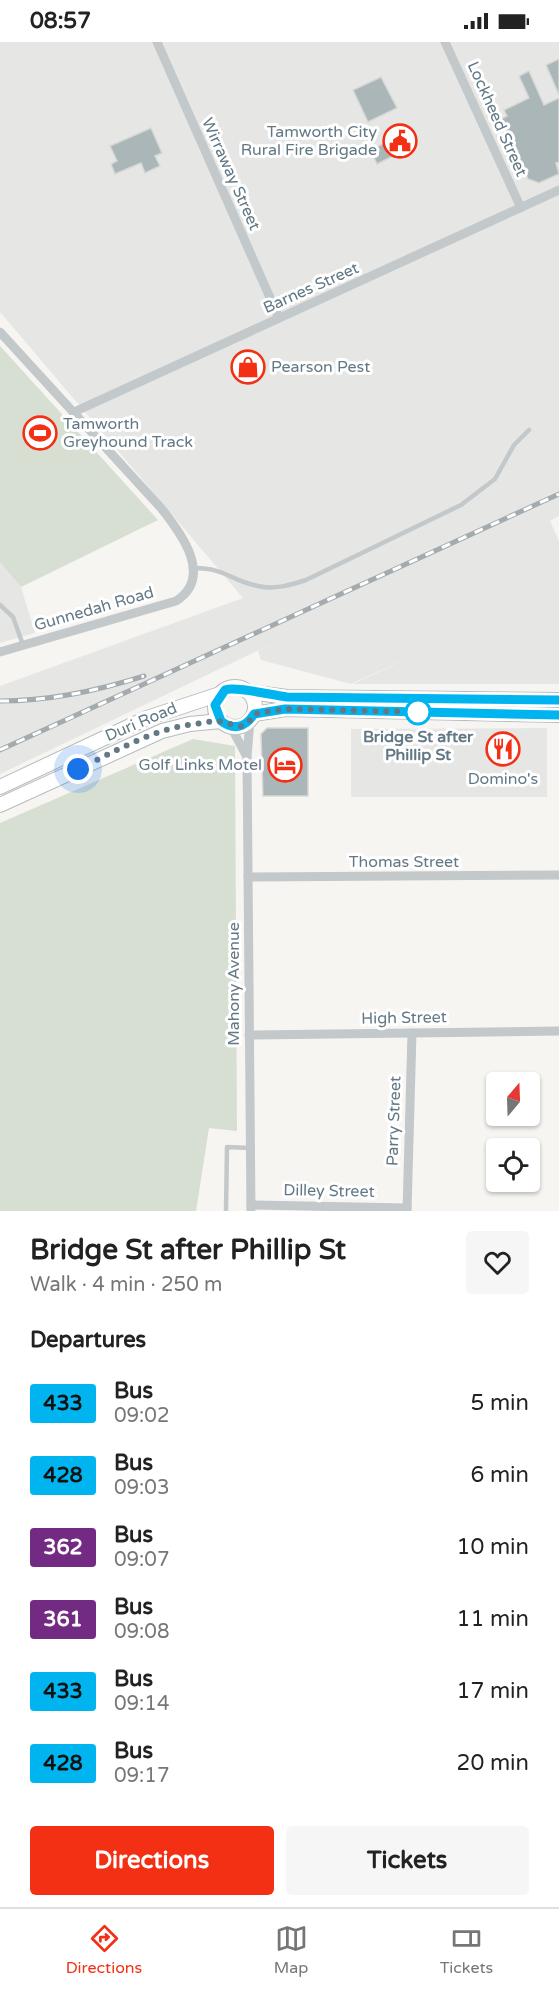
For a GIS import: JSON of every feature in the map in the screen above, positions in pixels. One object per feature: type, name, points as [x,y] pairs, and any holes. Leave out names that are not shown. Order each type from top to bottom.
[{"type":"main road","points":[[559,700],[287,697],[249,692],[237,687],[220,694],[215,705],[226,724],[242,726],[252,717],[285,709],[559,715]]},
{"type":"main road","points":[[249,692],[255,702],[252,717]]},
{"type":"main road","name":"Duri Road","points":[[0,787],[147,718],[220,694]]},
{"type":"main road","points":[[513,700],[546,705],[559,710]]},
{"type":"main road","name":"Duri Road","points":[[0,805],[162,731],[226,724]]},
{"type":"street","name":"Wirraway Street","points":[[157,42],[279,318]]},
{"type":"street","name":"Lockheed Street","points":[[446,42],[520,208]]},
{"type":"street","name":"Barnes Street","points":[[74,412],[559,190]]},
{"type":"street","points":[[0,332],[172,521],[188,547],[194,568]]},
{"type":"street","name":"Gunnedah Road","points":[[0,652],[166,605],[185,595],[191,587],[194,568]]},
{"type":"street","name":"Mahony Avenue","points":[[251,1208],[247,757],[252,717]]},
{"type":"street","name":"Mahony Avenue","points":[[226,724],[247,757]]},
{"type":"street","name":"Thomas Street","points":[[248,877],[559,875]]},
{"type":"street","name":"High Street","points":[[249,1035],[559,1030]]},
{"type":"street","name":"Parry Street","points":[[407,1209],[412,1033]]},
{"type":"street","name":"Dilley Street","points":[[251,1208],[407,1209]]},
{"type":"lane","points":[[194,568],[224,571],[259,587],[285,586],[306,580],[461,505],[495,479],[514,445],[529,430]]},
{"type":"lane","points":[[0,605],[13,617],[23,645]]},
{"type":"lane","points":[[226,1211],[227,1147],[250,1148]]},
{"type":"shaded area","points":[[0,42],[559,42],[559,516],[550,521],[559,541],[559,684],[353,684],[417,654],[351,684],[261,660],[258,651],[280,640],[0,774],[0,686],[243,598],[0,312]]},
{"type":"shaded area","name":"Tamworth Greyhound Track","points":[[0,346],[158,520],[21,587],[0,562]]},
{"type":"shaded area","points":[[0,562],[21,587],[35,633],[0,643]]},
{"type":"shaded area","points":[[547,728],[547,797],[351,797],[351,729]]},
{"type":"shaded area","points":[[193,739],[235,746],[237,1131],[209,1128],[196,1211],[0,1211],[0,823]]},
{"type":"building","points":[[559,59],[559,95],[546,65]]},
{"type":"building","points":[[529,71],[544,105],[559,98],[559,162],[556,163],[559,174],[539,183],[528,179],[501,119],[507,116],[504,110],[529,98],[519,76]]},
{"type":"building","points":[[381,77],[397,108],[368,122],[353,90]]},
{"type":"building","points":[[151,128],[162,153],[155,156],[160,166],[145,173],[141,163],[115,174],[111,164],[117,161],[110,146]]},
{"type":"building","points":[[410,131],[416,145],[377,164],[370,150]]},
{"type":"building","name":"Golf Links Motel","points":[[267,728],[308,728],[308,796],[263,796],[261,734]]},
{"type":"railway","points":[[0,750],[559,494]]},
{"type":"railway","points":[[0,701],[73,694],[144,676]]},
{"type":"bus line","name":"433","points":[[559,700],[287,697],[231,687],[216,699],[215,711],[221,721],[231,727],[246,724],[254,714],[285,709],[559,715]]},
{"type":"place","name":"Tamworth City Rural Fire Brigade","points":[[400,141]]},
{"type":"place","name":"Pearson Pest","points":[[248,367]]},
{"type":"place","name":"Tamworth Greyhound Track","points":[[40,433]]},
{"type":"place","name":"Bridge St after Phillip St","points":[[418,712]]},
{"type":"place","name":"Domino's","points":[[503,749]]},
{"type":"place","name":"Golf Links Motel","points":[[285,765]]},
{"type":"route","points":[[78,769],[162,731],[190,724],[221,721],[226,725],[236,727],[246,724],[254,714],[285,709],[422,712],[418,712]]}]
